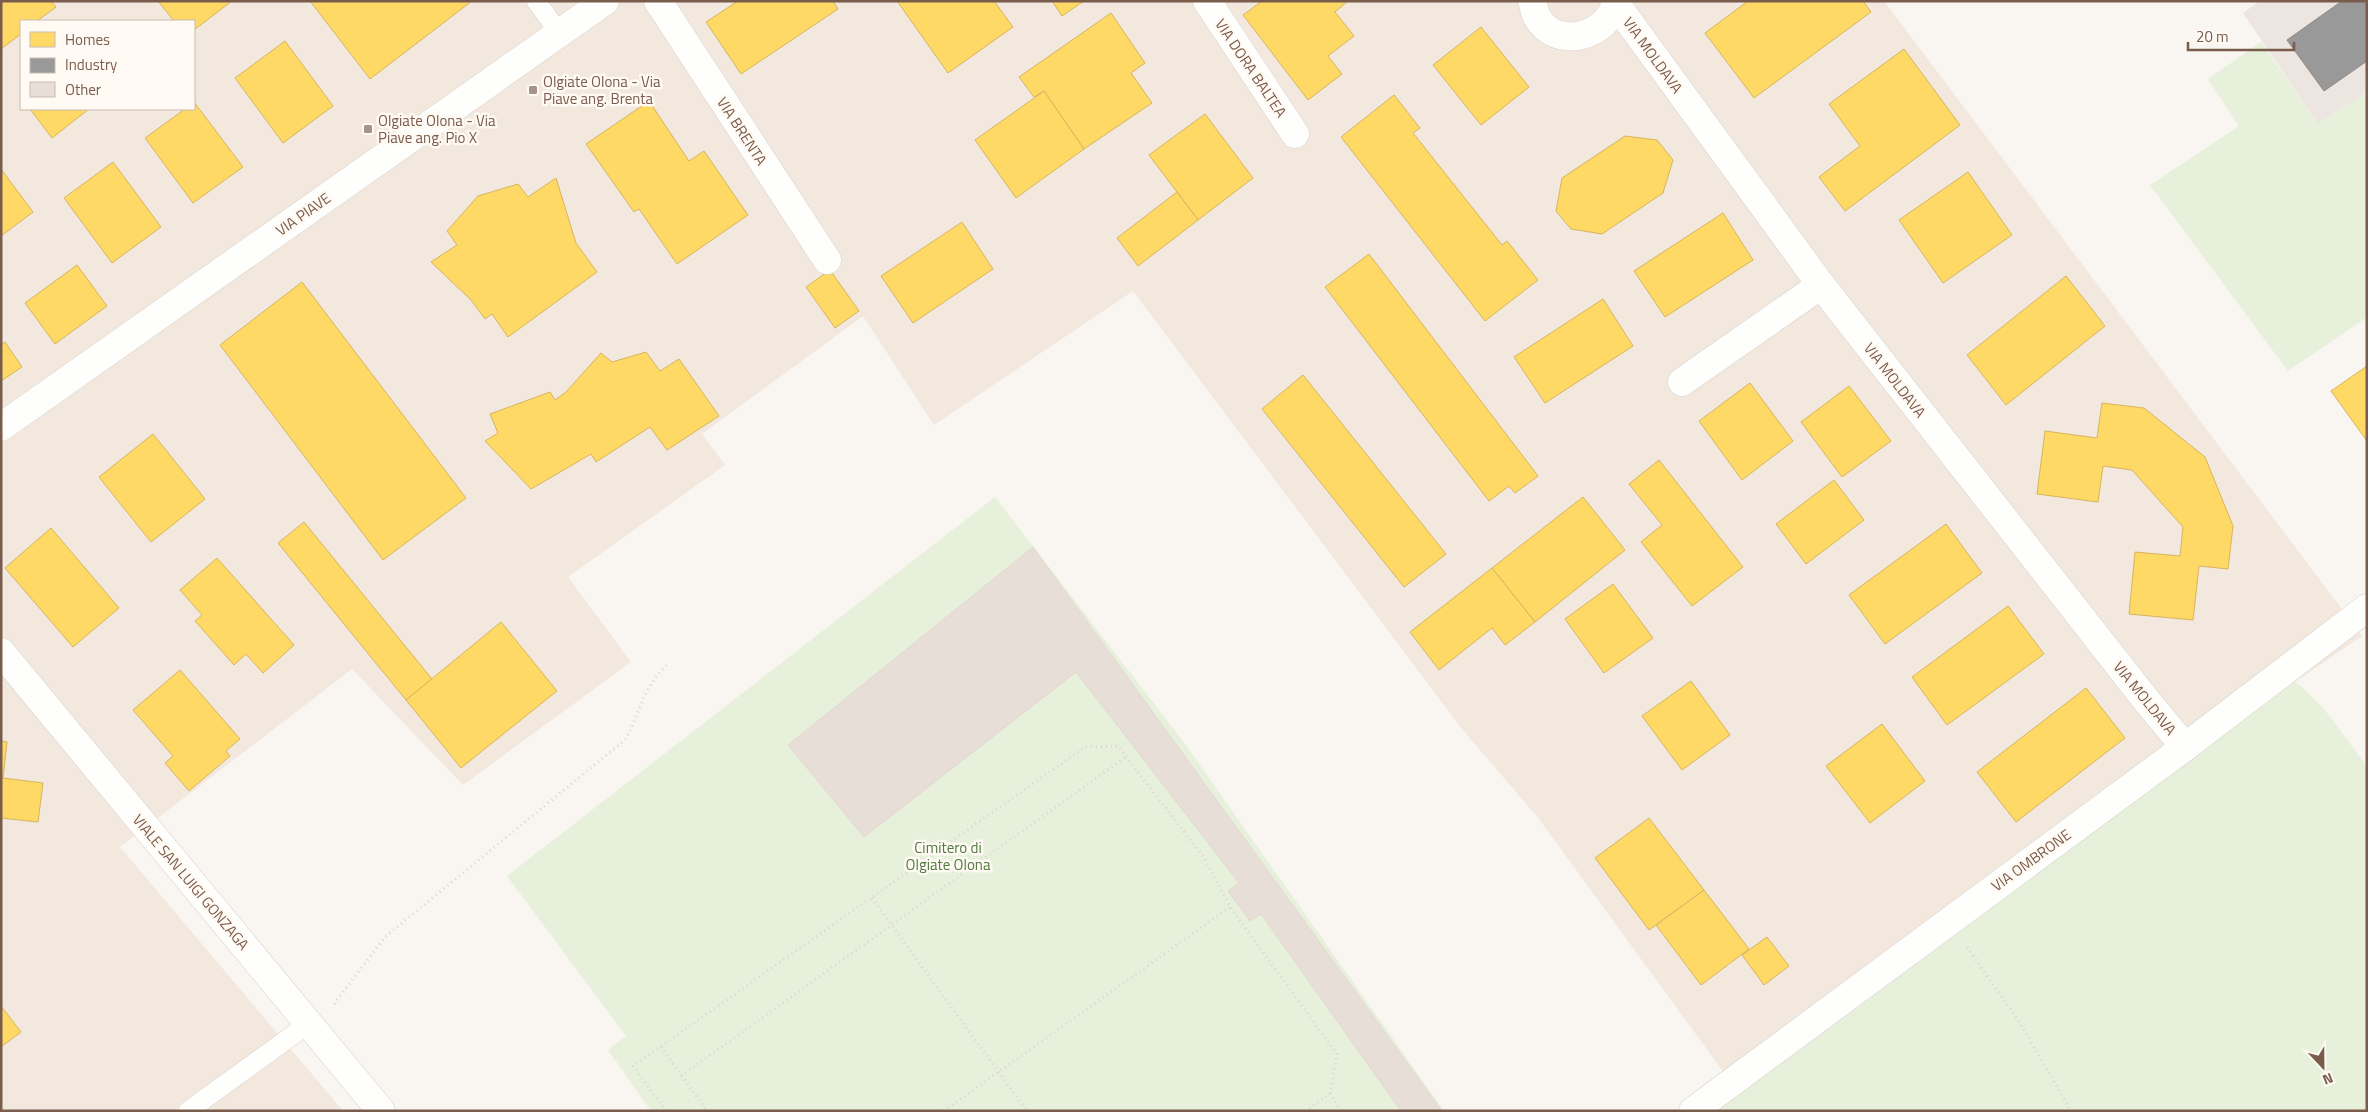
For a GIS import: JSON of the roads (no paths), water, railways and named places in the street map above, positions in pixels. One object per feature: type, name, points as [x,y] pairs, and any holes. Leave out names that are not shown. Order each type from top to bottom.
[{"type":"street","name":"VIA PIAVE","points":[[1,427],[605,1]]},
{"type":"street","name":"VIA BRENTA","points":[[658,1],[827,260]]},
{"type":"street","name":"VIA DORA BALTEA","points":[[1207,1],[1295,134]]},
{"type":"street","name":"VIA MOLDAVA","points":[[1532,1],[1537,16],[1547,28],[1566,36],[1581,36],[1603,25],[1616,3],[1821,286],[2185,747]]},
{"type":"street","points":[[1682,382],[1821,286]]},
{"type":"street","name":"VIA OMBRONE","points":[[1694,1111],[2185,747],[2367,608]]},
{"type":"street","name":"VIALE SAN LUIGI GONZAGA","points":[[1,652],[381,1111]]},
{"type":"lane","points":[[536,1],[560,34]]},
{"type":"lane","points":[[188,1111],[308,1024]]},
{"type":"place","name":"Olgiate Olona - Via Piave ang. Brenta","points":[[533,90]]},
{"type":"place","name":"Olgiate Olona - Via Piave ang. Pio X","points":[[368,129]]},
{"type":"park label","name":"Cimitero di Olgiate Olona","points":[[948,856]]}]
